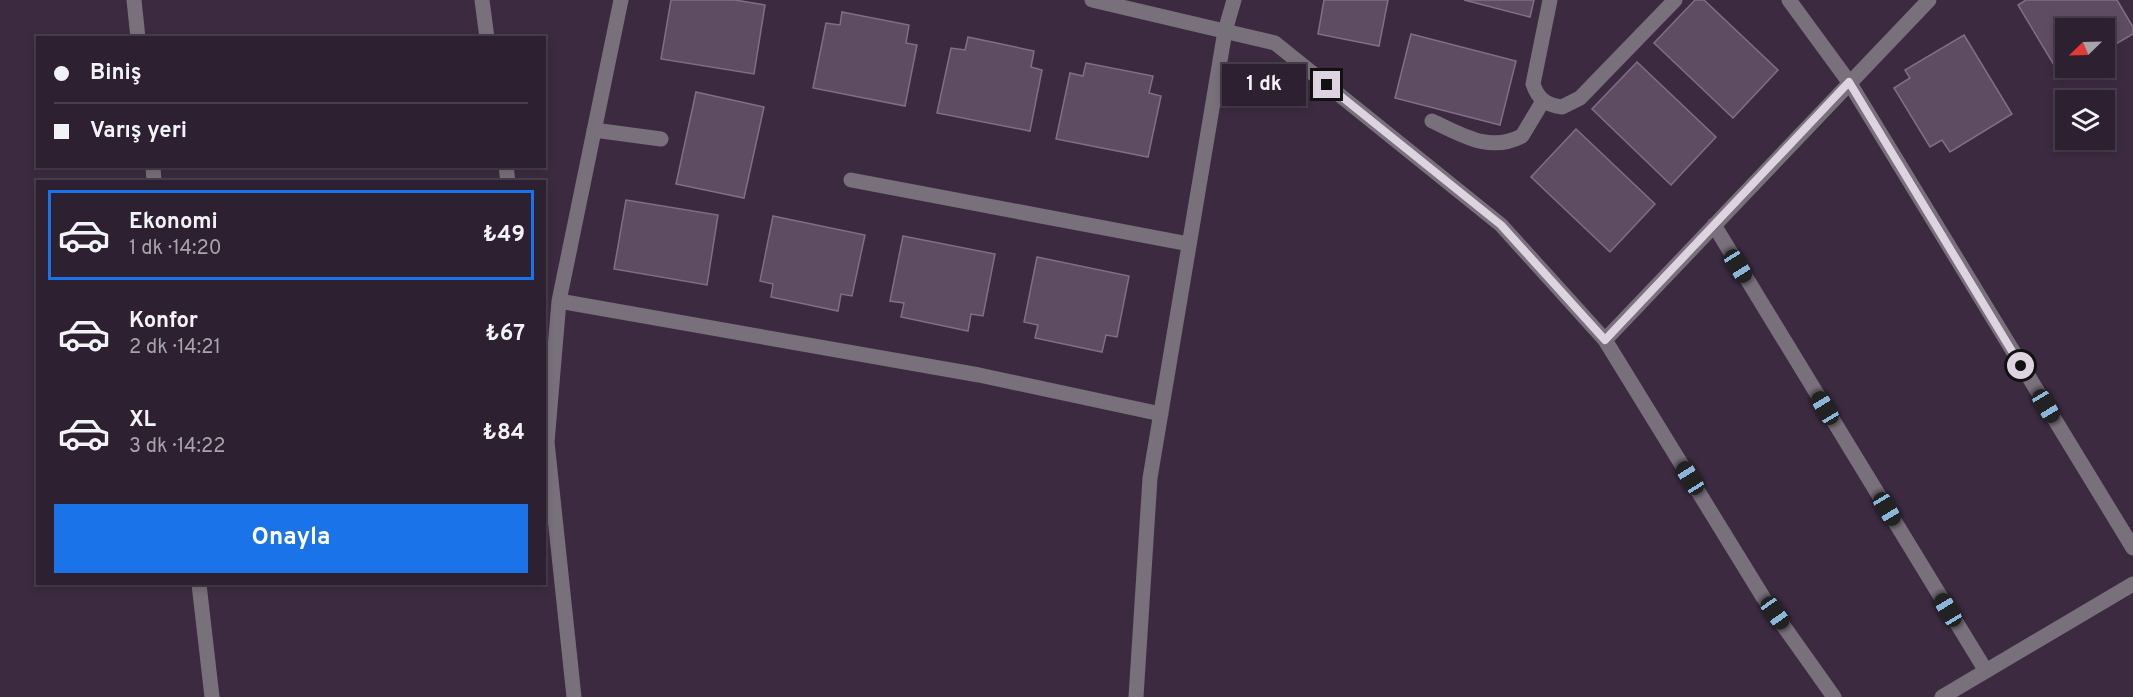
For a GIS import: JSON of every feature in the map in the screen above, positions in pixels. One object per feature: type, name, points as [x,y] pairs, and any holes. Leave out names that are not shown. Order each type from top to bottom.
[{"type":"street","points":[[134,0],[138,36]]},
{"type":"street","points":[[482,0],[487,36]]},
{"type":"street","points":[[546,427],[559,301],[621,0]]},
{"type":"street","points":[[1092,0],[1275,43],[1492,218],[1605,340],[1763,597],[1834,697]]},
{"type":"street","points":[[1136,697],[1150,478],[1225,31],[1234,0]]},
{"type":"street","points":[[1550,0],[1534,74],[1536,93],[1543,100],[1562,107],[1580,98],[1675,0]]},
{"type":"street","points":[[1789,0],[1849,82],[2133,549]]},
{"type":"street","points":[[1605,340],[1929,0]]},
{"type":"street","points":[[1432,121],[1482,143],[1500,144],[1522,136],[1543,100]]},
{"type":"street","points":[[594,130],[661,139]]},
{"type":"street","points":[[851,180],[1190,244]]},
{"type":"street","points":[[1714,225],[1986,671]]},
{"type":"street","points":[[559,301],[980,375],[1161,414]]},
{"type":"street","points":[[546,446],[574,697]]},
{"type":"street","points":[[1942,697],[2133,584]]},
{"type":"street","points":[[199,585],[212,697]]},
{"type":"building","points":[[671,0],[735,0],[765,5],[754,74],[661,59]]},
{"type":"building","points":[[1324,0],[1388,0],[1379,46],[1318,34]]},
{"type":"building","points":[[1464,0],[1534,0],[1530,17]]},
{"type":"building","points":[[1695,0],[1704,0],[1778,70],[1733,118],[1654,43]]},
{"type":"building","points":[[2026,0],[2117,0],[2133,27],[2133,34],[2115,45],[2115,18],[2055,18],[2054,65],[2018,5]]},
{"type":"building","points":[[842,12],[909,25],[906,43],[917,45],[905,106],[813,88],[826,23],[840,25]]},
{"type":"building","points":[[1411,34],[1516,61],[1500,125],[1395,98]]},
{"type":"building","points":[[1964,35],[2012,114],[1950,152],[1942,140],[1930,147],[1894,88],[1910,78],[1905,70]]},
{"type":"building","points":[[968,37],[1034,51],[1031,67],[1042,70],[1030,131],[937,113],[951,48],[965,50]]},
{"type":"building","points":[[1637,62],[1716,137],[1671,185],[1592,109]]},
{"type":"building","points":[[1086,63],[1153,76],[1149,93],[1161,96],[1148,157],[1056,139],[1070,73],[1083,76]]},
{"type":"building","points":[[696,92],[764,107],[744,198],[676,184]]},
{"type":"building","points":[[1576,129],[1655,204],[1610,252],[1531,177]]},
{"type":"building","points":[[626,200],[718,215],[707,285],[614,269]]},
{"type":"building","points":[[773,216],[865,235],[852,296],[841,294],[838,311],[771,297],[773,284],[760,281]]},
{"type":"building","points":[[903,236],[995,254],[983,316],[971,314],[968,331],[901,317],[904,303],[890,301]]},
{"type":"building","points":[[1037,257],[1129,276],[1117,337],[1106,335],[1102,352],[1035,338],[1038,325],[1024,322]]},
{"type":"route","points":[[1327,85],[1501,225],[1605,340],[1849,82],[2021,366]]}]
